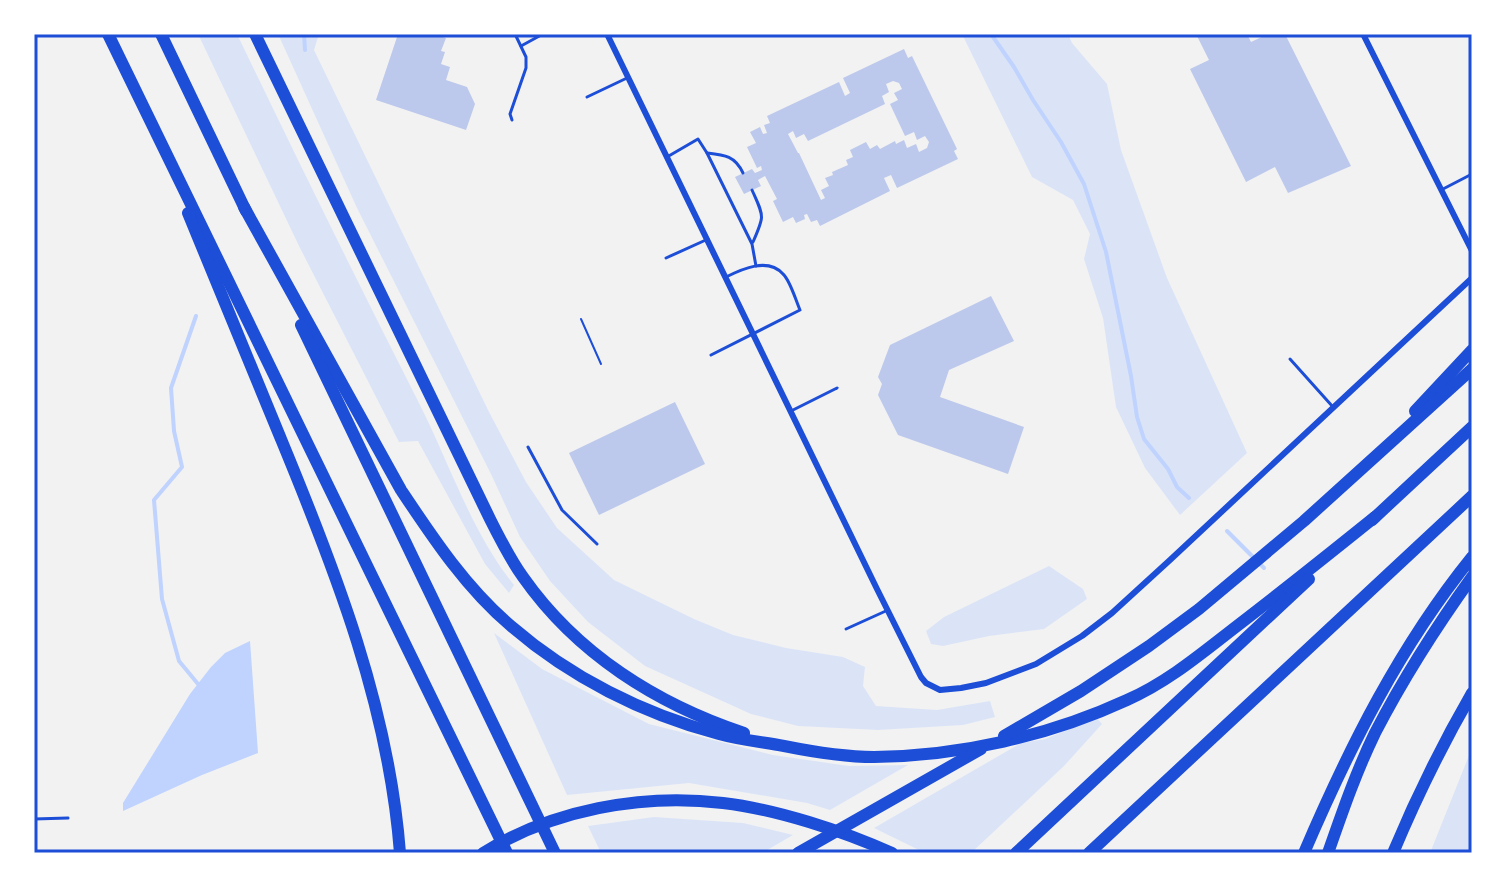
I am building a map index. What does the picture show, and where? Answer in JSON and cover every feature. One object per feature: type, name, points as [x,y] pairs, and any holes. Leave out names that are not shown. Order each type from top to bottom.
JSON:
[{"type":"highway","points":[[108,34],[507,853]]},
{"type":"highway","points":[[161,34],[555,853]]},
{"type":"highway","points":[[255,34],[490,519],[523,577],[570,630],[625,676],[689,713],[785,746]]},
{"type":"highway","points":[[141,100],[317,526],[342,594],[363,659],[384,743],[400,849]]},
{"type":"highway","points":[[244,207],[401,490],[428,531],[484,599],[510,626],[539,648],[612,694],[680,723],[722,735],[825,754],[872,757],[916,755],[978,746],[1048,730],[1138,695],[1160,683],[1375,517]]},
{"type":"highway","points":[[1359,471],[1472,350]]},
{"type":"highway","points":[[798,853],[1032,720],[1149,646],[1248,570],[1472,369]]},
{"type":"highway","points":[[1016,853],[1472,427]]},
{"type":"highway","points":[[1089,853],[1472,496]]},
{"type":"highway","points":[[1304,853],[1360,730],[1425,622],[1472,557]]},
{"type":"highway","points":[[1328,853],[1345,802],[1374,735],[1408,673],[1472,577]]},
{"type":"highway","points":[[1393,853],[1437,754],[1472,693]]},
{"type":"highway","points":[[483,853],[558,819],[629,803],[669,800],[724,803],[773,813],[892,853]]},
{"type":"street","points":[[607,34],[888,610],[926,683],[940,690],[986,683],[1036,664],[1112,613],[1472,278]]},
{"type":"street","points":[[1363,34],[1472,251]]},
{"type":"lane","points":[[512,120],[510,114],[526,68],[526,57],[515,34]]},
{"type":"lane","points":[[521,46],[543,34]]},
{"type":"lane","points":[[587,97],[628,78]]},
{"type":"lane","points":[[667,157],[698,139],[752,244],[756,266]]},
{"type":"lane","points":[[707,153],[734,158],[743,173]]},
{"type":"lane","points":[[1441,190],[1472,174]]},
{"type":"lane","points":[[752,190],[763,216],[752,244]]},
{"type":"lane","points":[[666,258],[708,239]]},
{"type":"lane","points":[[711,355],[800,310],[783,274],[773,268],[747,267],[726,277]]},
{"type":"lane","points":[[1290,359],[1333,407]]},
{"type":"lane","points":[[791,411],[837,388]]},
{"type":"lane","points":[[528,447],[562,510],[597,544]]},
{"type":"lane","points":[[846,629],[888,610]]},
{"type":"lane","points":[[34,819],[68,818]]},
{"type":"path","points":[[581,319],[601,364]]},
{"type":"shaded area","points":[[198,34],[237,34],[421,407],[474,522],[514,585],[509,593],[485,564],[418,441],[399,442],[299,246]]},
{"type":"shaded area","points":[[278,34],[319,34],[314,50],[489,412],[526,482],[557,528],[614,580],[694,619],[733,635],[843,657],[865,667],[863,686],[876,706],[937,710],[990,701],[995,717],[963,725],[878,730],[798,726],[751,714],[645,666],[588,622],[550,581],[520,537],[357,208]]},
{"type":"shaded area","points":[[962,34],[1068,34],[1107,84],[1121,150],[1167,278],[1247,453],[1180,515],[1145,468],[1116,407],[1103,318],[1084,259],[1090,234],[1073,200],[1032,177]]},
{"type":"shaded area","points":[[1049,566],[1083,589],[1087,599],[1044,629],[943,646],[931,644],[926,631],[944,617]]},
{"type":"shaded area","points":[[494,633],[542,669],[649,724],[773,755],[849,766],[908,765],[830,810],[807,803],[689,783],[567,795]]},
{"type":"shaded area","points":[[1097,718],[1102,724],[1064,766],[971,853],[925,853],[874,828],[1021,743],[1045,739]]},
{"type":"shaded area","points":[[1472,748],[1472,853],[1430,853]]},
{"type":"shaded area","points":[[654,817],[743,823],[793,835],[762,853],[601,853],[588,826]]},
{"type":"water","points":[[250,641],[258,753],[123,811],[123,803],[190,694],[225,653]]},
{"type":"building","points":[[398,34],[434,34],[446,38],[441,51],[445,52],[441,64],[450,67],[446,80],[467,87],[475,104],[466,130],[376,100]]},
{"type":"building","points":[[1196,34],[1247,34],[1251,42],[1268,34],[1285,34],[1351,166],[1288,193],[1275,167],[1246,182],[1190,69],[1209,60]]},
{"type":"building","points":[[904,49],[908,58],[912,56],[957,149],[954,151],[958,159],[897,188],[891,175],[884,178],[890,191],[820,226],[817,220],[811,222],[807,214],[804,215],[805,219],[796,223],[793,217],[783,222],[773,201],[777,199],[765,176],[758,180],[761,186],[744,194],[735,177],[752,169],[755,173],[762,170],[761,166],[757,168],[747,147],[756,143],[750,132],[760,127],[763,134],[767,133],[764,125],[770,123],[767,116],[839,82],[845,96],[850,93],[843,78]],"holes":[[[893,81],[899,83],[902,89],[894,93],[898,100],[890,104],[905,136],[914,132],[917,140],[925,136],[929,142],[927,148],[919,152],[916,144],[907,148],[904,140],[880,149],[877,145],[870,149],[866,142],[850,150],[853,157],[846,160],[848,165],[825,178],[829,186],[821,190],[825,198],[821,200],[788,134],[793,131],[796,138],[804,134],[808,141],[885,104],[882,96],[889,92],[886,84]]]},
{"type":"building","points":[[991,296],[1014,341],[949,370],[940,397],[1024,427],[1008,474],[898,435],[878,395],[882,384],[878,377],[890,345]]},
{"type":"building","points":[[675,402],[705,464],[599,515],[569,453]]},
{"type":"waterway","points":[[304,34],[305,50]]},
{"type":"waterway","points":[[991,34],[1061,142],[1084,184],[1106,252],[1137,417],[1144,439],[1168,469],[1177,487],[1189,498]]},
{"type":"waterway","points":[[196,316],[171,388],[174,431],[182,467],[154,500],[162,599],[179,661],[198,684]]},
{"type":"waterway","points":[[1227,531],[1264,568]]}]
